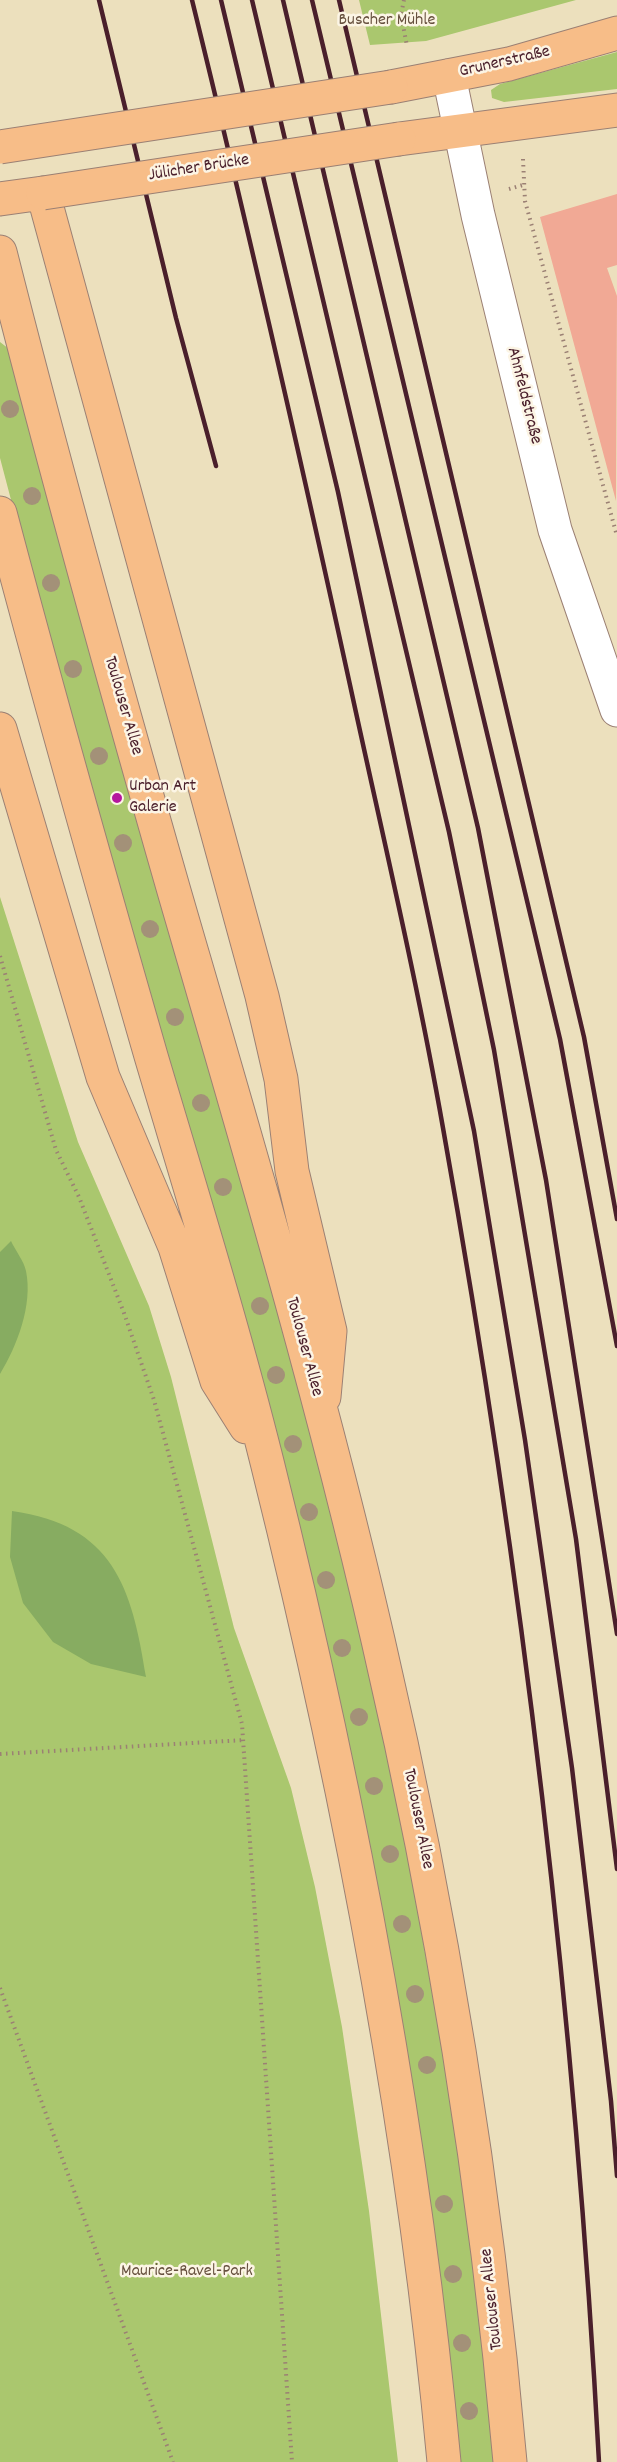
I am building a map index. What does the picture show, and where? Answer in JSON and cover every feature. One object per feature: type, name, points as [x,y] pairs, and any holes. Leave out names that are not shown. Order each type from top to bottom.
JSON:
[{"type":"main road","name":"Grunerstraße","points":[[0,147],[391,87],[519,62],[617,33]]},
{"type":"main road","points":[[462,132],[617,110]]},
{"type":"main road","name":"Jülicher Brücke","points":[[0,199],[399,139],[462,132]]},
{"type":"main road","points":[[43,193],[262,996],[281,1079],[292,1171],[330,1331],[322,1420]]},
{"type":"main road","name":"Toulouser Allee","points":[[0,252],[76,543],[267,1212],[386,1675],[443,1948],[486,2241],[510,2462]]},
{"type":"main road","points":[[0,513],[109,910],[266,1459],[329,1729],[364,1897],[420,2253],[444,2462]]},
{"type":"main road","points":[[0,729],[103,1077],[175,1248],[217,1381],[266,1459]]},
{"type":"street","name":"Ahnfeldstraße","points":[[450,76],[478,215],[555,530],[617,710]]},
{"type":"path","points":[[404,0],[401,15],[404,25]]},
{"type":"path","points":[[523,185],[617,536]]},
{"type":"path","points":[[0,956],[56,1150],[78,1197],[124,1313],[154,1400],[245,1740],[292,2462]]},
{"type":"path","points":[[0,1754],[245,1740]]},
{"type":"path","points":[[0,1988],[173,2462]]},
{"type":"green space","name":"Buscher Mühle","points":[[359,0],[576,0],[426,41],[370,45]]},
{"type":"green space","points":[[617,52],[617,89],[504,102],[492,98],[491,90],[500,84]]},
{"type":"green space","points":[[0,342],[9,349],[301,1397],[363,1643],[407,1851],[446,2071],[462,2173],[496,2462],[457,2462],[409,2075],[56,671],[0,458]]},
{"type":"green space","name":"Maurice-Ravel-Park","points":[[0,897],[78,1142],[149,1306],[171,1377],[234,1628],[291,1788],[315,1887],[342,2027],[369,2211],[398,2462],[0,2462]]},
{"type":"green space","points":[[11,1241],[25,1267],[28,1284],[27,1298],[18,1338],[0,1374],[0,1252]]},
{"type":"green space","points":[[12,1511],[46,1518],[74,1530],[95,1546],[112,1566],[124,1589],[133,1615],[146,1677],[91,1664],[53,1642],[23,1603],[10,1557]]},
{"type":"building","points":[[617,194],[617,265],[607,268],[617,296],[616,501],[540,217]]},
{"type":"railway","points":[[99,0],[176,318],[216,466]]},
{"type":"railway","points":[[192,0],[293,428],[399,906],[433,1073],[471,1294],[521,1626],[542,1793],[576,2127],[599,2462]]},
{"type":"railway","points":[[221,0],[338,492],[474,1131],[525,1440],[572,1768],[611,2101],[617,2176]]},
{"type":"railway","points":[[252,0],[449,832],[494,1050],[576,1539],[617,1869]]},
{"type":"railway","points":[[283,0],[478,828],[546,1180],[617,1634]]},
{"type":"railway","points":[[312,0],[560,1039],[617,1346]]},
{"type":"railway","points":[[339,0],[584,1037],[617,1219]]},
{"type":"place","name":"Urban Art Galerie","points":[[117,798]]}]
